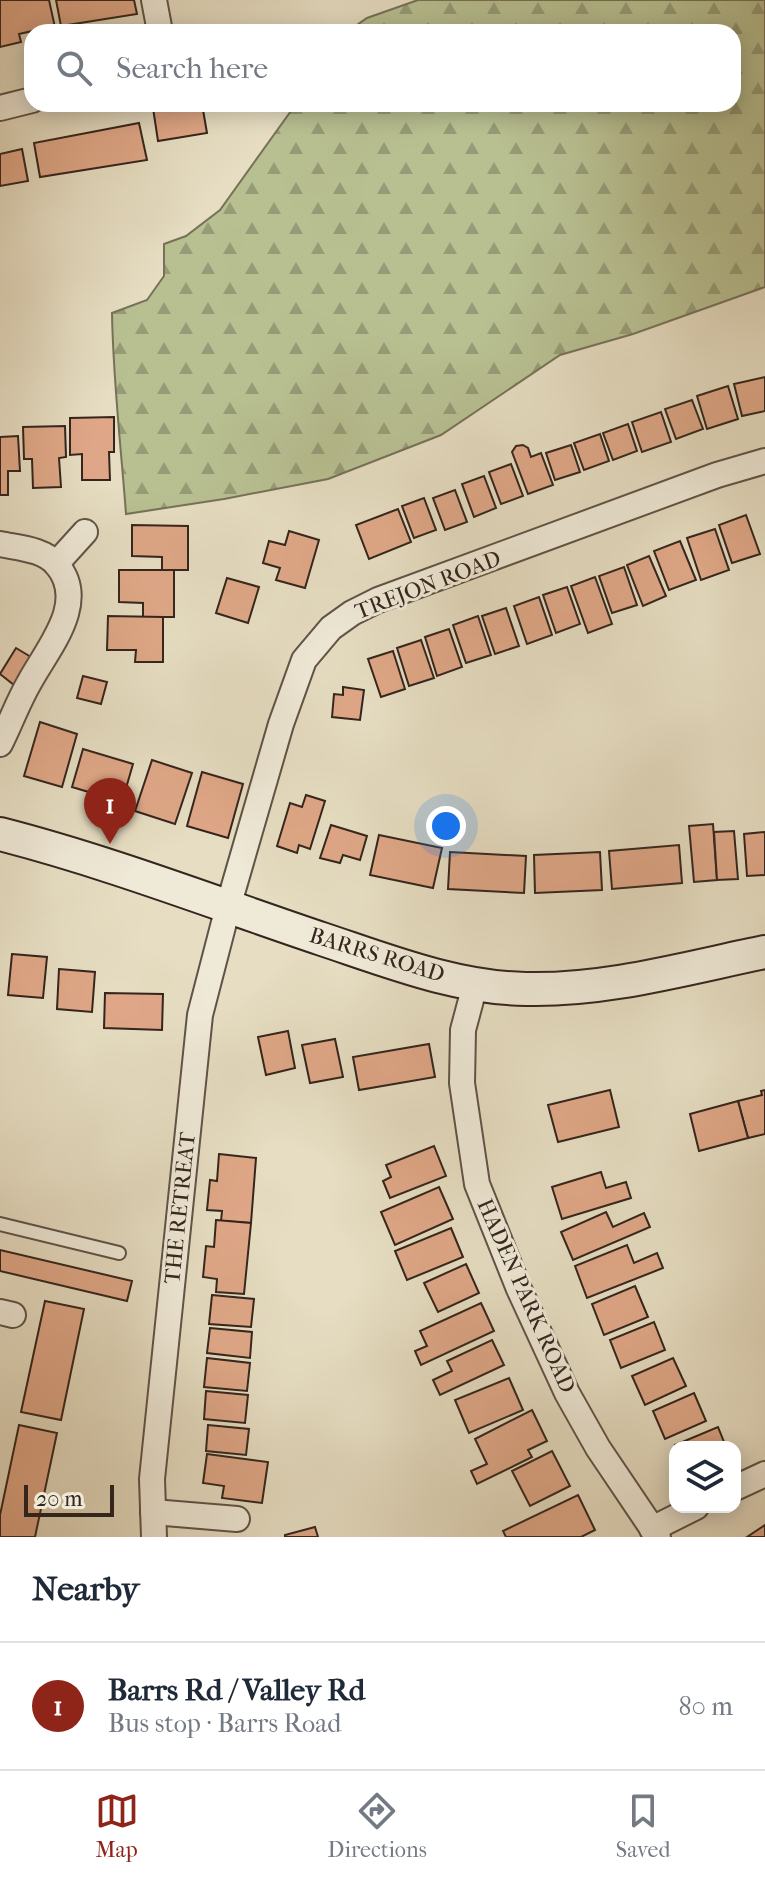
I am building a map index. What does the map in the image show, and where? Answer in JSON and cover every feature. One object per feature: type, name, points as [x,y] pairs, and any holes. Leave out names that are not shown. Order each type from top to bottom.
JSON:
[{"type":"street","points":[[154,0],[158,24]]},
{"type":"street","points":[[0,108],[24,102]]},
{"type":"street","name":"TREJON ROAD","points":[[228,907],[304,660],[331,628],[378,600],[717,475],[765,461]]},
{"type":"street","points":[[56,564],[85,532]]},
{"type":"street","points":[[0,544],[41,553],[56,564],[66,580],[68,598],[64,624],[28,685],[0,744]]},
{"type":"street","name":"BARRS ROAD","points":[[0,834],[80,854],[391,962],[475,985],[528,990],[612,983],[765,952]]},
{"type":"street","name":"THE RETREAT","points":[[154,1537],[152,1479],[200,1015],[228,907]]},
{"type":"street","name":"HADEN PARK ROAD","points":[[475,985],[463,1030],[462,1083],[477,1184],[519,1289],[567,1393],[598,1448],[655,1533]]},
{"type":"street","points":[[741,1485],[765,1474]]},
{"type":"street","points":[[153,1512],[237,1519]]},
{"type":"street","points":[[655,1533],[687,1513]]},
{"type":"lane","points":[[0,1224],[119,1253]]},
{"type":"green space","points":[[418,0],[765,0],[765,287],[633,334],[560,355],[441,435],[328,479],[126,514],[112,313],[147,300],[164,276],[164,244],[186,236],[220,210],[290,112],[741,112],[741,24],[358,24]]},
{"type":"building","points":[[0,0],[49,0],[54,24],[24,24],[24,33],[19,34],[21,42],[0,47]]},
{"type":"building","points":[[56,0],[134,0],[137,14],[61,24]]},
{"type":"building","points":[[154,112],[203,112],[207,133],[158,141]]},
{"type":"building","points":[[139,123],[147,160],[40,177],[34,143]]},
{"type":"building","points":[[22,149],[28,181],[0,186],[0,154]]},
{"type":"building","points":[[765,377],[765,411],[742,416],[734,384]]},
{"type":"building","points":[[728,386],[738,419],[707,429],[697,396]]},
{"type":"building","points":[[692,400],[703,429],[676,439],[665,409]]},
{"type":"building","points":[[661,412],[671,442],[642,452],[632,422]]},
{"type":"building","points":[[114,417],[114,452],[109,452],[110,480],[82,480],[82,454],[70,455],[70,418]]},
{"type":"building","points":[[628,424],[637,451],[613,460],[603,433]]},
{"type":"building","points":[[65,426],[66,457],[59,458],[61,487],[33,488],[32,459],[24,459],[23,427]]},
{"type":"building","points":[[600,434],[609,461],[584,470],[574,443]]},
{"type":"building","points":[[18,436],[20,471],[8,471],[8,495],[0,495],[0,437]]},
{"type":"building","points":[[571,445],[580,472],[555,480],[546,453]]},
{"type":"building","points":[[516,446],[528,448],[531,457],[541,453],[553,485],[528,494],[512,452]]},
{"type":"building","points":[[511,464],[523,496],[501,504],[489,472]]},
{"type":"building","points":[[484,476],[496,508],[474,517],[462,484]]},
{"type":"building","points":[[455,490],[467,522],[445,530],[433,498]]},
{"type":"building","points":[[424,498],[436,530],[414,538],[402,506]]},
{"type":"building","points":[[398,509],[411,542],[369,559],[356,525]]},
{"type":"building","points":[[746,515],[760,554],[732,563],[719,525]]},
{"type":"building","points":[[132,525],[188,526],[188,570],[162,570],[162,557],[132,556]]},
{"type":"building","points":[[715,529],[729,570],[701,580],[687,538]]},
{"type":"building","points":[[289,531],[319,540],[305,588],[276,580],[280,568],[263,563],[269,541],[285,545]]},
{"type":"building","points":[[680,541],[696,580],[669,590],[654,551]]},
{"type":"building","points":[[649,556],[666,596],[643,606],[627,565]]},
{"type":"building","points":[[624,567],[637,605],[612,613],[599,576]]},
{"type":"building","points":[[119,570],[174,570],[174,617],[143,617],[143,603],[119,602]]},
{"type":"building","points":[[595,577],[612,624],[588,633],[571,586]]},
{"type":"building","points":[[227,578],[259,587],[248,623],[216,613]]},
{"type":"building","points":[[567,587],[580,624],[556,633],[543,595]]},
{"type":"building","points":[[539,597],[552,635],[527,644],[514,606]]},
{"type":"building","points":[[506,608],[519,646],[495,654],[482,616]]},
{"type":"building","points":[[108,616],[163,617],[163,662],[135,662],[136,650],[107,650]]},
{"type":"building","points":[[478,616],[491,655],[466,663],[453,625]]},
{"type":"building","points":[[449,629],[462,667],[437,676],[425,637]]},
{"type":"building","points":[[421,640],[434,678],[409,686],[397,648]]},
{"type":"building","points":[[16,648],[31,657],[14,685],[0,674]]},
{"type":"building","points":[[393,651],[405,689],[381,697],[368,659]]},
{"type":"building","points":[[83,676],[107,682],[101,704],[77,698]]},
{"type":"building","points":[[343,687],[364,690],[360,720],[332,717],[334,694],[343,695]]},
{"type":"building","points":[[40,722],[77,734],[62,787],[24,776]]},
{"type":"building","points":[[83,749],[133,764],[122,802],[72,787]]},
{"type":"building","points":[[152,760],[192,773],[175,824],[135,811]]},
{"type":"building","points":[[202,772],[243,784],[228,838],[187,826]]},
{"type":"building","points":[[306,795],[325,801],[310,849],[299,845],[297,853],[277,846],[290,803],[302,807]]},
{"type":"building","points":[[713,824],[717,880],[694,882],[689,826]]},
{"type":"building","points":[[331,825],[367,836],[360,860],[343,855],[340,863],[320,858]]},
{"type":"building","points":[[734,831],[738,879],[717,880],[714,832]]},
{"type":"building","points":[[765,832],[765,875],[747,876],[744,834]]},
{"type":"building","points":[[379,835],[442,848],[433,888],[370,875]]},
{"type":"building","points":[[679,845],[682,883],[612,889],[609,851]]},
{"type":"building","points":[[450,852],[526,856],[524,893],[448,889]]},
{"type":"building","points":[[600,852],[602,890],[535,893],[534,855]]},
{"type":"building","points":[[12,954],[47,957],[43,998],[8,995]]},
{"type":"building","points":[[59,969],[95,972],[92,1012],[57,1009]]},
{"type":"building","points":[[105,993],[163,994],[162,1030],[104,1028]]},
{"type":"building","points":[[288,1031],[295,1068],[266,1075],[258,1037]]},
{"type":"building","points":[[335,1039],[343,1077],[310,1083],[302,1045]]},
{"type":"building","points":[[429,1044],[435,1077],[359,1090],[353,1057]]},
{"type":"building","points":[[610,1090],[619,1127],[558,1142],[548,1105]]},
{"type":"building","points":[[765,1090],[765,1134],[748,1138],[738,1101],[762,1095],[761,1091]]},
{"type":"building","points":[[738,1101],[748,1138],[699,1151],[690,1114]]},
{"type":"building","points":[[434,1146],[446,1176],[390,1198],[383,1181],[391,1177],[386,1165]]},
{"type":"building","points":[[219,1154],[256,1158],[251,1223],[221,1221],[222,1211],[207,1210],[210,1180],[217,1181]]},
{"type":"building","points":[[601,1172],[606,1188],[626,1182],[631,1198],[562,1219],[552,1187]]},
{"type":"building","points":[[439,1187],[453,1219],[395,1245],[381,1212]]},
{"type":"building","points":[[606,1212],[613,1227],[644,1213],[650,1227],[573,1260],[561,1232]]},
{"type":"building","points":[[216,1220],[251,1223],[244,1294],[216,1292],[217,1279],[203,1277],[206,1246],[214,1247]]},
{"type":"building","points":[[451,1228],[463,1257],[407,1280],[395,1251]]},
{"type":"building","points":[[627,1245],[634,1263],[657,1253],[663,1268],[587,1298],[575,1266]]},
{"type":"building","points":[[0,1250],[132,1281],[127,1301],[0,1271]]},
{"type":"building","points":[[466,1264],[479,1293],[438,1312],[424,1283]]},
{"type":"building","points":[[635,1286],[648,1317],[604,1335],[592,1304]]},
{"type":"building","points":[[212,1295],[254,1299],[251,1327],[209,1324]]},
{"type":"building","points":[[45,1301],[84,1309],[61,1420],[21,1412]]},
{"type":"building","points":[[481,1303],[494,1331],[421,1365],[415,1351],[427,1346],[420,1331]]},
{"type":"building","points":[[654,1322],[665,1350],[621,1368],[610,1340]]},
{"type":"building","points":[[210,1328],[252,1332],[250,1358],[207,1353]]},
{"type":"building","points":[[492,1340],[504,1365],[440,1395],[433,1380],[452,1371],[447,1361]]},
{"type":"building","points":[[207,1358],[250,1363],[247,1391],[204,1387]]},
{"type":"building","points":[[673,1358],[686,1386],[645,1405],[632,1376]]},
{"type":"building","points":[[509,1378],[523,1410],[469,1433],[455,1400]]},
{"type":"building","points":[[206,1391],[248,1395],[245,1423],[204,1419]]},
{"type":"building","points":[[694,1393],[706,1421],[665,1439],[653,1411]]},
{"type":"building","points":[[532,1410],[547,1441],[528,1450],[532,1457],[477,1484],[471,1471],[487,1464],[475,1439]]},
{"type":"building","points":[[19,1425],[57,1433],[35,1537],[0,1537],[0,1515]]},
{"type":"building","points":[[208,1425],[249,1429],[246,1455],[206,1451]]},
{"type":"building","points":[[718,1427],[724,1441],[685,1441]]},
{"type":"building","points":[[552,1451],[570,1486],[530,1506],[512,1471]]},
{"type":"building","points":[[207,1454],[268,1462],[262,1503],[222,1498],[224,1486],[203,1483]]},
{"type":"building","points":[[578,1495],[595,1530],[581,1537],[506,1537],[503,1531]]},
{"type":"building","points":[[765,1525],[765,1537],[747,1537]]},
{"type":"building","points":[[315,1527],[318,1537],[285,1537],[285,1535]]},
{"type":"place","name":"Barrs Rd / Valley Rd","points":[[110,844]]}]
